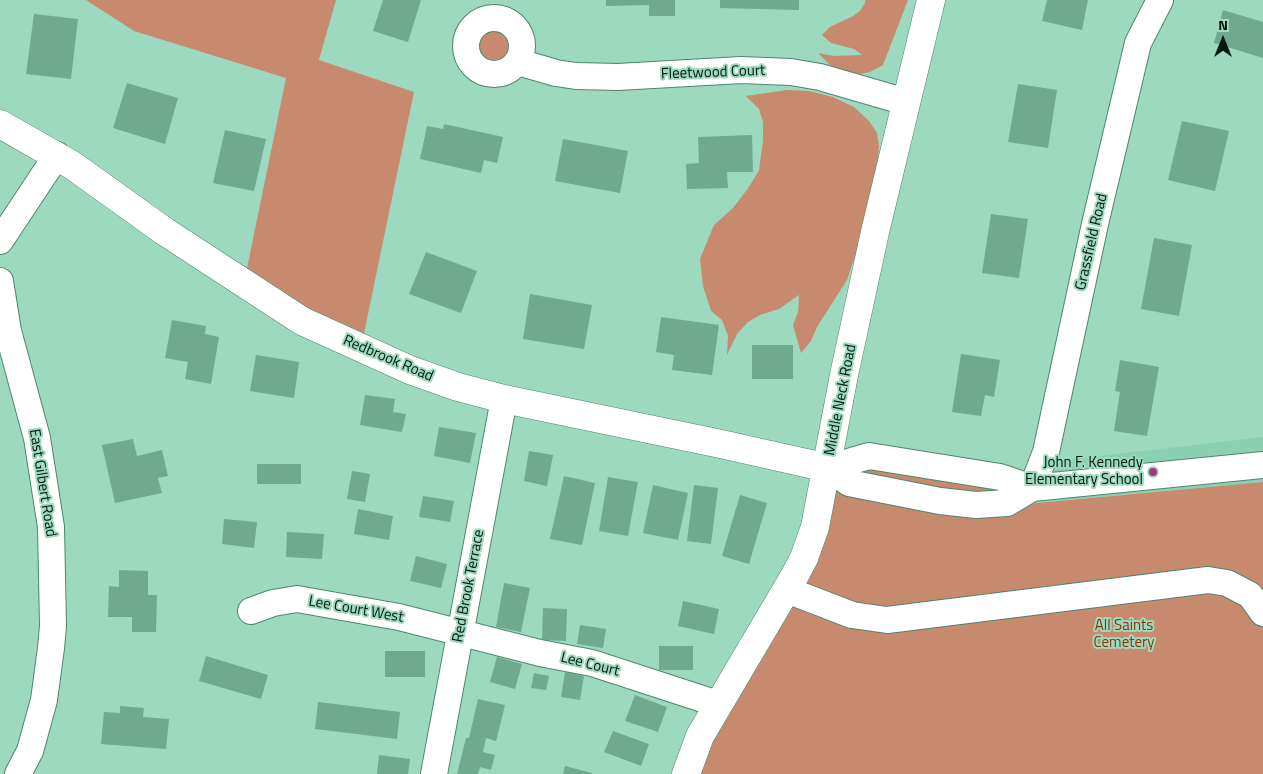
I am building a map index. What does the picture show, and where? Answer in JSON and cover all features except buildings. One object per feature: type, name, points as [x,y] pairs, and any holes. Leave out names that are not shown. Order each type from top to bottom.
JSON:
[{"type":"main road","name":"Middle Neck Road","points":[[686,774],[700,736],[787,590],[804,558],[815,527],[828,468],[846,366],[875,232],[931,0]]},
{"type":"main road","name":"Redbrook Road","points":[[0,124],[57,155],[164,231],[302,321],[423,375],[458,387],[504,399],[828,468]]},
{"type":"street","name":"Grassfield Road","points":[[1032,488],[1046,452],[1138,43],[1160,0]]},
{"type":"street","name":"Fleetwood Court","points":[[518,62],[548,71],[576,76],[618,77],[741,70],[791,72],[820,77],[906,102]]},
{"type":"street","points":[[0,242],[57,155]]},
{"type":"street","name":"East Gilbert Road","points":[[0,280],[8,331],[37,438],[52,527],[53,626],[44,700],[30,751],[18,774]]},
{"type":"street","name":"Red Brook Terrace","points":[[434,774],[504,399]]},
{"type":"street","points":[[828,468],[870,456],[1000,477],[1032,488],[1263,465]]},
{"type":"street","points":[[787,590],[852,615],[887,620],[1208,580],[1227,583],[1250,595],[1263,613]]},
{"type":"street","name":"Lee Court West","points":[[252,611],[273,603],[310,601],[399,617],[461,633]]},
{"type":"street","name":"Lee Court","points":[[461,633],[540,653],[592,663],[718,704]]},
{"type":"shaded area","name":"John F. Kennedy Elementary School","points":[[1263,437],[1263,482],[1009,505],[1048,462]]},
{"type":"green space","points":[[86,0],[336,0],[319,60],[414,92],[361,348],[244,283],[286,78],[134,31]]},
{"type":"green space","points":[[865,0],[908,0],[883,65],[870,72],[859,74],[842,72],[832,67],[818,53],[834,56],[862,55],[854,49],[831,43],[822,35],[830,27],[860,11]]},
{"type":"green space","points":[[488,23],[498,23],[512,33],[516,46],[512,59],[506,65],[498,69],[488,69],[474,59],[470,51],[470,41],[480,27]]},
{"type":"green space","points":[[787,90],[809,91],[833,97],[854,107],[869,121],[877,133],[879,146],[876,186],[847,280],[817,327],[811,341],[801,353],[793,325],[798,312],[799,295],[779,309],[760,315],[748,322],[737,334],[727,355],[728,336],[722,320],[711,311],[703,286],[700,259],[714,225],[733,208],[759,170],[763,141],[763,122],[759,109],[746,96]]},
{"type":"green space","points":[[872,460],[1025,489],[1006,499],[854,479]]},
{"type":"green space","name":"All Saints Cemetery","points":[[827,470],[983,508],[1263,482],[1263,774],[689,774],[789,591]]},
{"type":"place","name":"John F. Kennedy Elementary School","points":[[1153,472]]}]
